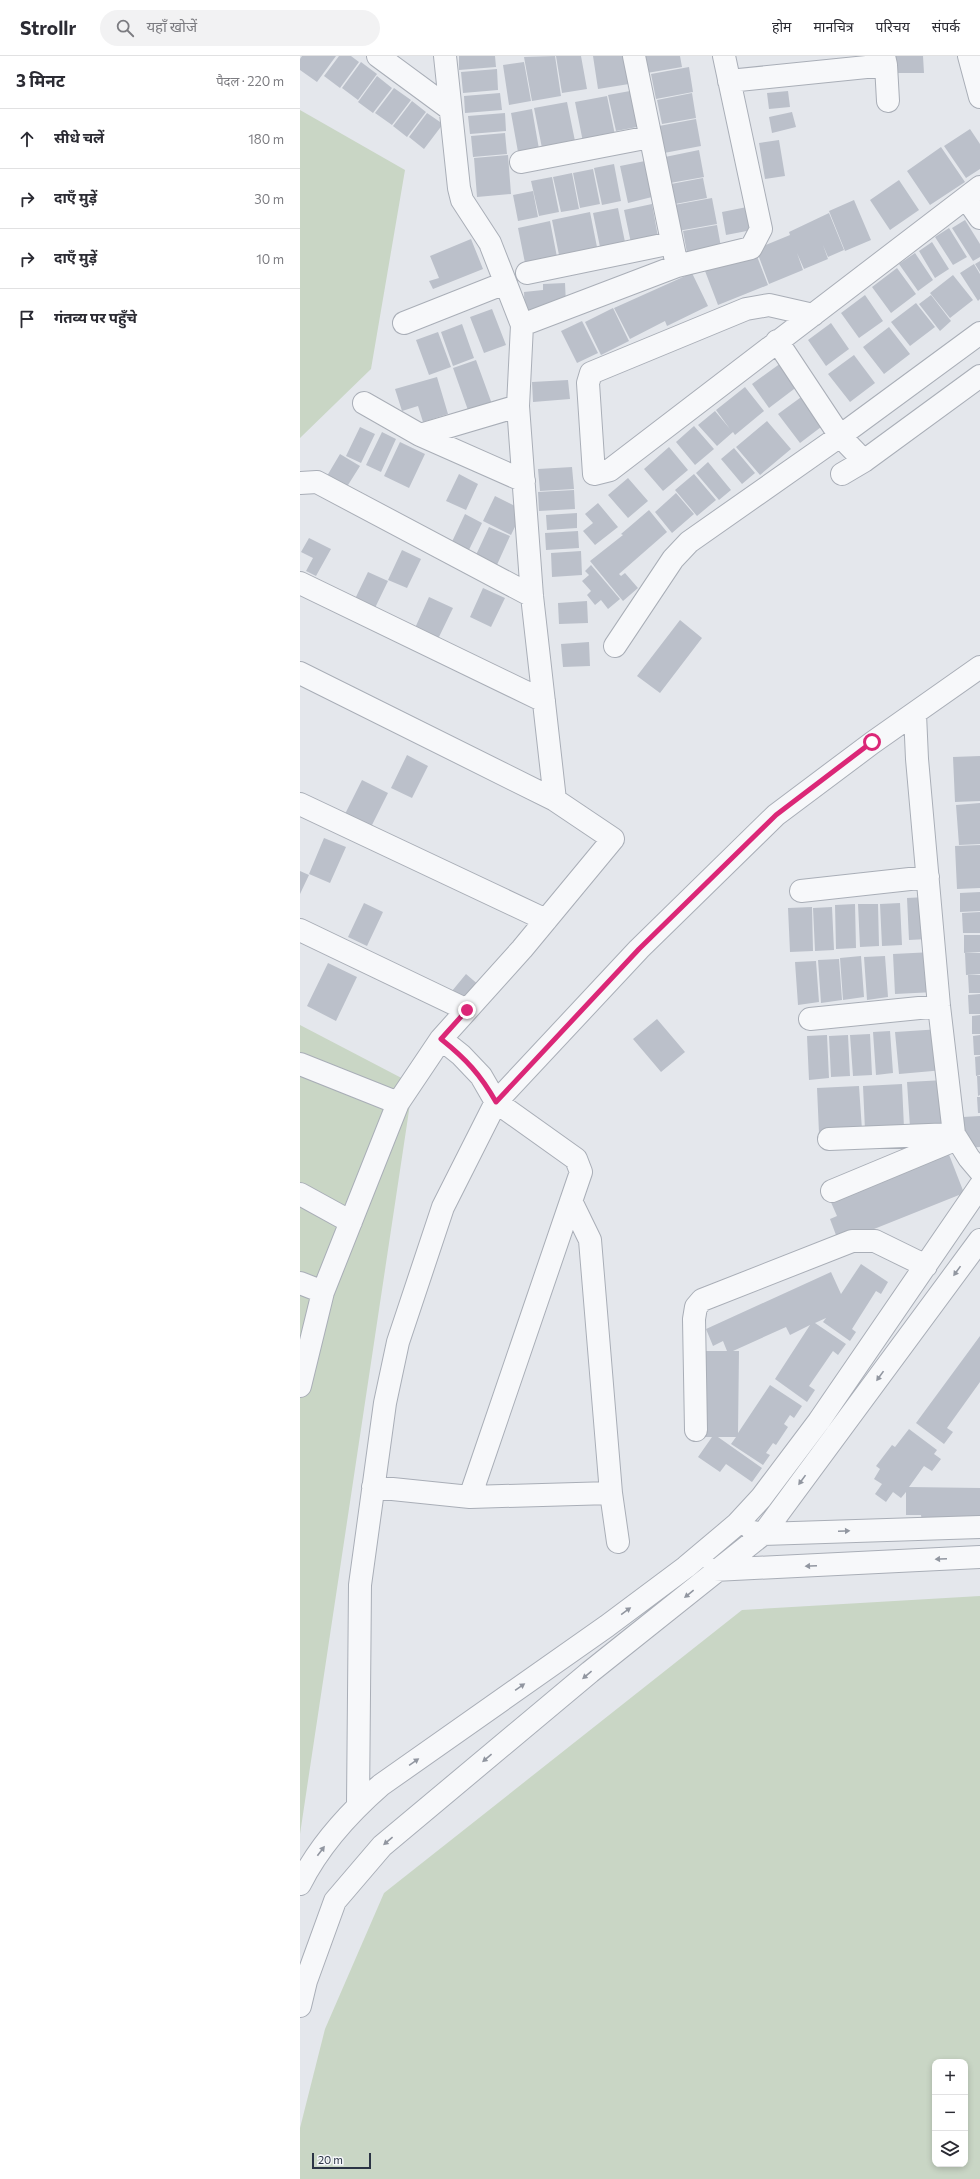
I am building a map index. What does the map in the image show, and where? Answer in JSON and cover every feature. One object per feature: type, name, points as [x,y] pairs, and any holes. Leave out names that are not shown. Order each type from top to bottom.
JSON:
[{"type":"street","points":[[378,56],[450,108]]},
{"type":"street","points":[[445,56],[459,188],[462,200],[490,243],[522,325],[518,406],[532,596],[555,800]]},
{"type":"street","points":[[634,56],[677,266]]},
{"type":"street","points":[[522,325],[677,266],[751,248],[761,229],[724,56]]},
{"type":"street","points":[[969,56],[980,97]]},
{"type":"street","points":[[729,80],[885,61],[888,101]]},
{"type":"street","points":[[521,162],[650,137]]},
{"type":"street","points":[[812,315],[769,305],[746,308],[591,373],[588,383],[594,474],[610,470],[973,192],[980,218]]},
{"type":"street","points":[[527,273],[672,243]]},
{"type":"street","points":[[404,323],[505,283]]},
{"type":"street","points":[[615,646],[673,558],[689,542],[840,436],[980,333]]},
{"type":"street","points":[[777,341],[840,436],[864,461]]},
{"type":"street","points":[[842,474],[864,461],[980,376]]},
{"type":"street","points":[[364,403],[420,435],[524,481]]},
{"type":"street","points":[[420,435],[518,406]]},
{"type":"street","points":[[300,483],[317,482],[532,596]]},
{"type":"street","points":[[300,583],[544,702]]},
{"type":"street","points":[[358,1805],[360,1586],[385,1403],[398,1342],[443,1207],[496,1102],[639,949],[776,815],[872,742],[915,714],[980,667]]},
{"type":"street","points":[[300,673],[555,800],[613,839],[546,920],[441,1039],[398,1103],[323,1292],[300,1386]]},
{"type":"street","points":[[915,714],[917,759],[940,1006],[956,1136],[969,1158],[980,1171]]},
{"type":"street","points":[[300,804],[546,920]]},
{"type":"street","points":[[801,891],[928,876]]},
{"type":"street","points":[[300,930],[467,1010]]},
{"type":"street","points":[[810,1019],[940,1006]]},
{"type":"street","points":[[441,1039],[461,1055],[481,1076],[496,1102],[576,1159],[581,1172],[470,1497]]},
{"type":"street","points":[[300,1064],[398,1103]]},
{"type":"street","points":[[829,1139],[956,1136]]},
{"type":"street","points":[[832,1191],[956,1136]]},
{"type":"street","points":[[300,1884],[308,1868],[358,1805],[381,1786],[686,1567],[732,1529],[766,1492],[818,1421],[980,1186]]},
{"type":"street","points":[[300,1194],[351,1222]]},
{"type":"street","points":[[571,1201],[590,1240],[611,1493],[618,1542]]},
{"type":"street","points":[[696,1430],[694,1319],[696,1307],[702,1300],[852,1241],[875,1241],[926,1266]]},
{"type":"street","points":[[300,2006],[306,1982],[335,1902],[382,1846],[590,1672],[763,1534],[977,1252]]},
{"type":"street","points":[[300,1283],[323,1292]]},
{"type":"street","points":[[373,1487],[470,1497],[611,1493]]},
{"type":"street","points":[[732,1529],[763,1534],[980,1527]]},
{"type":"street","points":[[686,1567],[717,1571],[980,1557]]},
{"type":"green space","points":[[300,110],[405,170],[371,369],[300,438]]},
{"type":"green space","points":[[300,1025],[413,1084],[300,1834]]},
{"type":"green space","points":[[980,1596],[980,2179],[300,2179],[300,2128],[325,2029],[384,1893],[742,1610]]},
{"type":"building","points":[[302,56],[336,56],[317,82],[300,70],[300,59]]},
{"type":"building","points":[[339,56],[351,56],[359,62],[340,88],[324,76]]},
{"type":"building","points":[[459,56],[495,56],[496,67],[459,70]]},
{"type":"building","points":[[555,56],[561,96],[532,101],[524,57]]},
{"type":"building","points":[[556,56],[581,56],[587,89],[562,93]]},
{"type":"building","points":[[593,56],[624,56],[629,84],[598,89]]},
{"type":"building","points":[[644,56],[680,56],[682,67],[647,73]]},
{"type":"building","points":[[892,56],[923,56],[924,73],[893,73]]},
{"type":"building","points":[[361,62],[377,74],[358,100],[342,88]]},
{"type":"building","points":[[524,62],[531,101],[509,105],[503,65]]},
{"type":"building","points":[[689,67],[693,92],[656,99],[651,74]]},
{"type":"building","points":[[497,69],[498,90],[463,93],[461,72]]},
{"type":"building","points":[[377,76],[392,88],[373,113],[358,102]]},
{"type":"building","points":[[394,88],[411,100],[392,125],[375,113]]},
{"type":"building","points":[[630,91],[637,127],[616,131],[608,95]]},
{"type":"building","points":[[788,91],[790,107],[769,109],[767,93]]},
{"type":"building","points":[[500,93],[502,110],[465,113],[464,96]]},
{"type":"building","points":[[692,93],[696,118],[662,124],[657,100]]},
{"type":"building","points":[[607,96],[615,135],[583,142],[575,102]]},
{"type":"building","points":[[412,101],[426,112],[407,137],[393,126]]},
{"type":"building","points":[[567,102],[575,141],[542,148],[534,108]]},
{"type":"building","points":[[532,109],[539,149],[518,152],[511,113]]},
{"type":"building","points":[[792,112],[796,127],[772,133],[769,117]]},
{"type":"building","points":[[427,113],[443,124],[424,149],[409,137]]},
{"type":"building","points":[[505,113],[506,131],[470,134],[468,116]]},
{"type":"building","points":[[696,119],[701,146],[664,153],[659,126]]},
{"type":"building","points":[[970,129],[980,144],[980,169],[966,178],[944,146]]},
{"type":"building","points":[[505,133],[507,154],[473,157],[471,136]]},
{"type":"building","points":[[779,140],[785,176],[765,179],[759,143]]},
{"type":"building","points":[[941,147],[965,182],[930,205],[907,171]]},
{"type":"building","points":[[699,150],[704,177],[670,183],[665,157]]},
{"type":"building","points":[[508,155],[511,194],[477,197],[474,158]]},
{"type":"building","points":[[645,161],[652,197],[628,203],[620,166]]},
{"type":"building","points":[[614,164],[621,201],[602,205],[594,168]]},
{"type":"building","points":[[593,169],[600,204],[580,208],[573,173]]},
{"type":"building","points":[[572,173],[579,209],[561,212],[553,177]]},
{"type":"building","points":[[552,177],[559,212],[539,216],[531,181]]},
{"type":"building","points":[[703,178],[707,198],[675,204],[671,184]]},
{"type":"building","points":[[899,180],[919,210],[890,230],[870,200]]},
{"type":"building","points":[[533,191],[538,217],[518,221],[513,195]]},
{"type":"building","points":[[712,198],[717,224],[678,231],[674,205]]},
{"type":"building","points":[[854,200],[871,240],[845,251],[829,211]]},
{"type":"building","points":[[652,204],[658,237],[631,243],[624,210]]},
{"type":"building","points":[[747,207],[752,230],[726,235],[722,212]]},
{"type":"building","points":[[618,208],[625,242],[600,247],[593,213]]},
{"type":"building","points":[[590,212],[597,247],[559,255],[552,220]]},
{"type":"building","points":[[829,213],[844,250],[828,257],[823,245],[828,259],[804,269],[797,253],[803,270],[769,284],[756,249],[790,235],[789,232]]},
{"type":"building","points":[[965,220],[980,244],[980,257],[973,261],[952,228]]},
{"type":"building","points":[[550,221],[557,257],[525,263],[518,228]]},
{"type":"building","points":[[717,225],[721,247],[687,253],[683,231]]},
{"type":"building","points":[[949,228],[967,257],[953,265],[935,237]]},
{"type":"building","points":[[471,239],[483,269],[433,289],[429,281],[439,278],[430,256]]},
{"type":"building","points":[[932,242],[949,269],[935,278],[919,251]]},
{"type":"building","points":[[755,251],[768,285],[718,305],[705,271]]},
{"type":"building","points":[[915,253],[933,280],[918,291],[899,264]]},
{"type":"building","points":[[980,261],[980,272],[975,264]]},
{"type":"building","points":[[974,264],[980,274],[980,299],[978,301],[960,273]]},
{"type":"building","points":[[897,268],[916,294],[891,313],[872,287]]},
{"type":"building","points":[[692,273],[708,306],[667,326],[665,321],[630,339],[614,308]]},
{"type":"building","points":[[953,275],[973,300],[950,318],[930,293]]},
{"type":"building","points":[[565,283],[566,304],[525,316],[524,292],[543,290],[543,284]]},
{"type":"building","points":[[865,295],[883,321],[859,338],[841,313]]},
{"type":"building","points":[[931,295],[951,321],[940,331],[919,304]]},
{"type":"building","points":[[916,303],[935,327],[910,346],[891,322]]},
{"type":"building","points":[[613,308],[629,341],[601,355],[585,322]]},
{"type":"building","points":[[492,309],[506,345],[484,353],[470,317]]},
{"type":"building","points":[[582,321],[598,353],[577,363],[561,331]]},
{"type":"building","points":[[831,323],[849,349],[826,366],[808,340]]},
{"type":"building","points":[[462,324],[474,358],[453,366],[441,332]]},
{"type":"building","points":[[889,327],[910,354],[884,374],[863,347]]},
{"type":"building","points":[[438,332],[451,367],[429,375],[416,340]]},
{"type":"building","points":[[854,355],[875,383],[850,402],[828,374]]},
{"type":"building","points":[[476,360],[492,404],[469,413],[453,368]]},
{"type":"building","points":[[781,363],[798,386],[769,408],[752,384]]},
{"type":"building","points":[[437,377],[448,414],[423,422],[418,406],[402,411],[395,389]]},
{"type":"building","points":[[568,380],[570,399],[533,402],[532,382]]},
{"type":"building","points":[[745,387],[764,411],[735,435],[733,432],[717,446],[698,425],[715,411],[730,429],[716,410]]},
{"type":"building","points":[[804,395],[825,424],[800,443],[778,414]]},
{"type":"building","points":[[767,421],[791,449],[760,475],[736,447]]},
{"type":"building","points":[[694,426],[714,449],[695,465],[676,442]]},
{"type":"building","points":[[360,427],[375,434],[361,463],[346,456]]},
{"type":"building","points":[[382,432],[396,439],[381,472],[366,465]]},
{"type":"building","points":[[400,442],[425,454],[409,488],[384,476]]},
{"type":"building","points":[[669,447],[688,470],[663,491],[644,469]]},
{"type":"building","points":[[734,448],[755,473],[742,484],[721,459]]},
{"type":"building","points":[[340,454],[360,466],[343,493],[324,481]]},
{"type":"building","points":[[708,462],[731,490],[719,500],[696,473]]},
{"type":"building","points":[[572,467],[574,489],[540,491],[538,469]]},
{"type":"building","points":[[459,474],[478,484],[466,510],[446,501]]},
{"type":"building","points":[[694,474],[716,500],[697,516],[675,490]]},
{"type":"building","points":[[628,478],[648,501],[628,518],[608,495]]},
{"type":"building","points":[[574,490],[575,509],[539,511],[538,492]]},
{"type":"building","points":[[676,493],[694,514],[672,533],[655,512]]},
{"type":"building","points":[[495,496],[523,510],[511,535],[483,521]]},
{"type":"building","points":[[598,503],[618,527],[595,545],[583,531],[593,523],[585,514]]},
{"type":"building","points":[[649,510],[667,532],[619,574],[621,576],[625,573],[638,588],[623,601],[590,561],[623,535],[621,534]]},
{"type":"building","points":[[577,513],[577,528],[547,530],[546,515]]},
{"type":"building","points":[[465,514],[482,523],[467,554],[450,546]]},
{"type":"building","points":[[489,527],[510,536],[496,567],[475,557]]},
{"type":"building","points":[[578,531],[579,548],[546,550],[545,533]]},
{"type":"building","points":[[309,538],[331,549],[316,576],[306,571],[313,558],[301,552]]},
{"type":"building","points":[[402,550],[421,559],[407,588],[388,580]]},
{"type":"building","points":[[581,551],[582,575],[552,577],[551,553]]},
{"type":"building","points":[[591,565],[620,599],[608,609],[601,600],[595,605],[587,595],[591,591],[582,581],[589,575],[585,571]]},
{"type":"building","points":[[368,572],[388,581],[374,610],[354,601]]},
{"type":"building","points":[[483,588],[505,598],[491,627],[470,617]]},
{"type":"building","points":[[429,597],[453,608],[438,639],[415,628]]},
{"type":"building","points":[[587,601],[588,623],[559,624],[558,603]]},
{"type":"building","points":[[680,620],[702,638],[660,693],[637,676]]},
{"type":"building","points":[[589,642],[590,666],[563,667],[561,644]]},
{"type":"building","points":[[407,755],[428,766],[412,798],[391,788]]},
{"type":"building","points":[[980,756],[980,801],[955,802],[953,757]]},
{"type":"building","points":[[362,780],[388,793],[371,827],[345,814]]},
{"type":"building","points":[[980,803],[980,844],[959,845],[956,805]]},
{"type":"building","points":[[324,838],[346,847],[330,883],[309,874]]},
{"type":"building","points":[[980,845],[980,888],[957,889],[955,846]]},
{"type":"building","points":[[300,871],[309,875],[300,894]]},
{"type":"building","points":[[980,892],[980,911],[960,912],[960,893]]},
{"type":"building","points":[[926,897],[928,939],[909,940],[907,898]]},
{"type":"building","points":[[364,903],[383,912],[367,946],[348,937]]},
{"type":"building","points":[[900,903],[902,945],[882,946],[880,904]]},
{"type":"building","points":[[855,904],[856,948],[836,949],[835,905]]},
{"type":"building","points":[[858,904],[878,904],[879,946],[860,947]]},
{"type":"building","points":[[812,907],[813,951],[790,952],[788,908]]},
{"type":"building","points":[[832,907],[834,950],[815,951],[813,908]]},
{"type":"building","points":[[980,912],[980,933],[963,933],[962,913]]},
{"type":"building","points":[[964,935],[980,935],[980,952],[964,953]]},
{"type":"building","points":[[933,952],[935,992],[895,994],[893,954]]},
{"type":"building","points":[[965,953],[980,953],[980,974],[966,975]]},
{"type":"building","points":[[861,956],[864,997],[843,1000],[840,958]]},
{"type":"building","points":[[885,956],[888,997],[867,1000],[864,957]]},
{"type":"building","points":[[839,959],[842,1000],[821,1003],[818,960]]},
{"type":"building","points":[[816,961],[819,1002],[798,1005],[795,962]]},
{"type":"building","points":[[328,963],[357,977],[336,1021],[307,1006]]},
{"type":"building","points":[[466,974],[480,986],[465,1003],[452,991]]},
{"type":"building","points":[[968,975],[980,975],[980,993],[969,993]]},
{"type":"building","points":[[980,994],[980,1014],[969,1014],[968,995]]},
{"type":"building","points":[[980,1015],[980,1034],[972,1034],[972,1016]]},
{"type":"building","points":[[657,1019],[685,1052],[661,1072],[633,1039]]},
{"type":"building","points":[[941,1029],[944,1070],[899,1074],[895,1032]]},
{"type":"building","points":[[890,1031],[893,1073],[876,1075],[873,1032]]},
{"type":"building","points":[[870,1034],[872,1075],[853,1076],[850,1035]]},
{"type":"building","points":[[827,1035],[829,1078],[809,1080],[807,1036]]},
{"type":"building","points":[[848,1035],[850,1076],[831,1077],[829,1036]]},
{"type":"building","points":[[980,1035],[980,1055],[974,1055],[973,1036]]},
{"type":"building","points":[[980,1056],[980,1075],[976,1076],[975,1057]]},
{"type":"building","points":[[977,1076],[980,1076],[980,1095],[978,1096]]},
{"type":"building","points":[[945,1080],[947,1125],[910,1127],[907,1082]]},
{"type":"building","points":[[902,1084],[904,1128],[865,1130],[863,1086]]},
{"type":"building","points":[[859,1086],[862,1130],[819,1133],[817,1088]]},
{"type":"building","points":[[977,1097],[980,1097],[980,1113],[978,1113]]},
{"type":"building","points":[[980,1116],[980,1147],[965,1148],[963,1117]]},
{"type":"building","points":[[948,1152],[964,1193],[839,1243],[830,1219],[837,1216],[830,1200]]},
{"type":"building","points":[[861,1264],[888,1282],[881,1294],[876,1291],[852,1329],[856,1332],[850,1341],[823,1322],[826,1318],[815,1323],[846,1344],[838,1355],[833,1351],[809,1386],[815,1390],[807,1402],[775,1379],[810,1325],[790,1335],[786,1327],[733,1351],[739,1351],[738,1433],[770,1385],[802,1406],[794,1418],[790,1415],[784,1424],[788,1427],[776,1445],[773,1443],[766,1453],[770,1455],[763,1465],[731,1444],[736,1437],[718,1437],[762,1468],[752,1482],[726,1464],[720,1472],[698,1457],[712,1437],[705,1437],[705,1351],[727,1351],[723,1341],[713,1346],[706,1329],[831,1272],[841,1294]]},
{"type":"building","points":[[980,1336],[980,1382],[947,1428],[953,1432],[944,1444],[916,1423]]},
{"type":"building","points":[[909,1429],[937,1450],[934,1454],[941,1459],[932,1471],[924,1466],[909,1487],[980,1488],[980,1519],[976,1519],[976,1516],[965,1516],[964,1519],[957,1519],[957,1516],[949,1516],[949,1522],[922,1521],[921,1515],[906,1515],[906,1492],[901,1498],[893,1492],[886,1502],[875,1494],[882,1484],[874,1479],[880,1469],[876,1466],[892,1445],[895,1447]]},
{"type":"route","points":[[467,1010],[441,1039],[461,1055],[481,1076],[496,1102],[639,949],[776,815],[872,742]]}]
